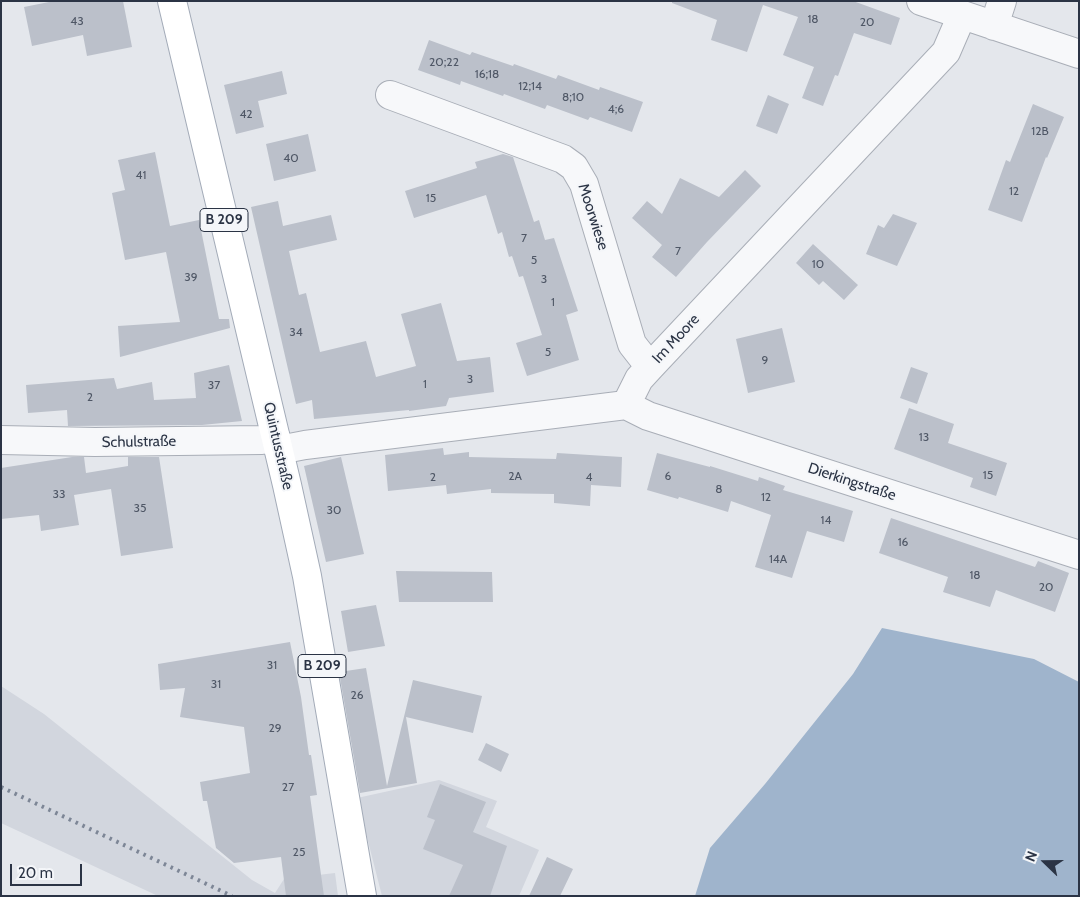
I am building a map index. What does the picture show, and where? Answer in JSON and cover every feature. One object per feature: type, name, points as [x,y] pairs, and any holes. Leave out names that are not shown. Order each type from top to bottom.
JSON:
[{"type":"main road","name":"Quintusstraße","points":[[172,1],[307,576],[362,896]]},
{"type":"street","points":[[921,1],[962,15],[998,14],[1079,54]]},
{"type":"street","name":"Im Moore","points":[[626,405],[639,379],[946,52],[962,15]]},
{"type":"street","name":"Moorwiese","points":[[390,96],[563,160],[574,167],[584,184],[632,344],[650,367]]},
{"type":"street","points":[[277,444],[305,445],[626,405]]},
{"type":"street","name":"Dierkingstraße","points":[[626,405],[648,416],[1079,555]]},
{"type":"street","name":"Schulstraße","points":[[1,440],[95,442],[262,440],[277,444]]},
{"type":"shaded area","points":[[1,686],[44,714],[252,880],[275,893],[284,879],[335,873],[338,896],[158,896],[1,823]]},
{"type":"shaded area","points":[[439,780],[497,801],[486,827],[539,850],[519,896],[382,896],[357,798]]},
{"type":"water","points":[[882,628],[1034,659],[1079,682],[1079,896],[695,896],[710,848],[765,784],[853,674]]},
{"type":"building","points":[[54,1],[123,1],[132,47],[87,56],[83,35],[32,46],[24,7]]},
{"type":"building","points":[[672,1],[853,1],[900,18],[891,45],[854,33],[838,76],[835,75],[823,106],[802,98],[814,67],[783,55],[798,17],[763,5],[747,52],[711,40],[717,20],[672,3]]},
{"type":"building","points":[[429,40],[470,55],[472,52],[556,79],[558,75],[599,90],[600,87],[643,102],[632,132],[590,117],[588,120],[547,105],[545,109],[461,81],[460,85],[418,70]]},
{"type":"building","points":[[282,71],[287,94],[258,101],[264,127],[236,134],[224,85]]},
{"type":"building","points":[[768,95],[789,104],[777,134],[756,126]]},
{"type":"building","points":[[1033,104],[1064,117],[1046,157],[1022,222],[988,210],[1006,160],[1010,162]]},
{"type":"building","points":[[308,134],[316,171],[274,181],[266,144]]},
{"type":"building","points":[[155,152],[170,226],[199,220],[219,319],[229,319],[230,328],[120,357],[118,326],[180,322],[166,252],[125,260],[112,193],[125,190],[118,160]]},
{"type":"building","points":[[503,154],[513,157],[534,222],[539,220],[545,240],[554,238],[578,311],[566,315],[579,360],[527,376],[516,343],[542,335],[523,276],[519,277],[512,256],[509,257],[502,232],[498,234],[486,195],[414,218],[405,191],[477,168],[475,162]]},
{"type":"building","points":[[745,170],[761,186],[676,277],[652,257],[662,245],[632,218],[647,201],[662,214],[680,178],[719,197]]},
{"type":"building","points":[[278,201],[283,226],[331,215],[337,240],[289,251],[299,295],[306,293],[320,352],[366,341],[376,377],[416,366],[401,314],[441,303],[457,361],[490,357],[494,392],[449,398],[446,406],[314,419],[312,400],[296,404],[251,207]]},
{"type":"building","points":[[893,214],[917,223],[897,266],[866,254],[878,225],[884,228]]},
{"type":"building","points":[[813,244],[858,285],[844,300],[823,281],[819,285],[796,263]]},
{"type":"building","points":[[782,328],[795,382],[748,393],[736,339]]},
{"type":"building","points":[[229,365],[242,421],[202,425],[68,426],[67,410],[28,413],[26,385],[114,378],[117,389],[152,382],[154,400],[196,398],[194,373]]},
{"type":"building","points":[[911,367],[928,373],[917,404],[900,398]]},
{"type":"building","points":[[909,408],[954,424],[948,443],[1007,463],[996,496],[970,487],[973,478],[894,449]]},
{"type":"building","points":[[443,448],[444,455],[469,452],[469,457],[556,459],[557,453],[622,457],[621,487],[591,485],[590,506],[554,503],[554,494],[491,493],[491,489],[447,494],[446,485],[388,491],[385,455]]},
{"type":"building","points":[[657,453],[710,466],[758,481],[759,477],[785,486],[783,490],[853,511],[844,542],[807,531],[792,578],[755,567],[771,515],[731,501],[728,512],[679,497],[678,499],[647,490]]},
{"type":"building","points":[[72,457],[84,457],[86,473],[128,466],[128,457],[159,457],[173,548],[121,556],[111,489],[74,495],[79,525],[41,531],[39,515],[1,519],[1,468]]},
{"type":"building","points":[[341,457],[364,554],[326,562],[304,466]]},
{"type":"building","points":[[891,518],[1035,567],[1038,561],[1069,573],[1055,612],[996,590],[990,607],[943,592],[948,577],[879,553]]},
{"type":"building","points":[[396,571],[492,572],[493,602],[399,602]]},
{"type":"building","points":[[376,605],[385,646],[348,652],[341,611]]},
{"type":"building","points":[[290,642],[317,795],[310,796],[324,896],[286,896],[281,857],[234,863],[216,848],[207,801],[203,801],[200,782],[250,773],[244,727],[180,717],[185,688],[160,690],[158,664]]},
{"type":"building","points":[[366,668],[387,786],[413,680],[482,696],[473,733],[406,717],[417,783],[360,793],[339,672]]},
{"type":"building","points":[[486,743],[509,754],[501,772],[478,760]]},
{"type":"building","points":[[440,784],[486,802],[473,832],[507,846],[490,896],[449,896],[463,865],[423,849],[435,820],[427,817]]},
{"type":"building","points":[[547,857],[573,869],[560,896],[529,896]]},
{"type":"railway","points":[[1,787],[232,896]]}]
